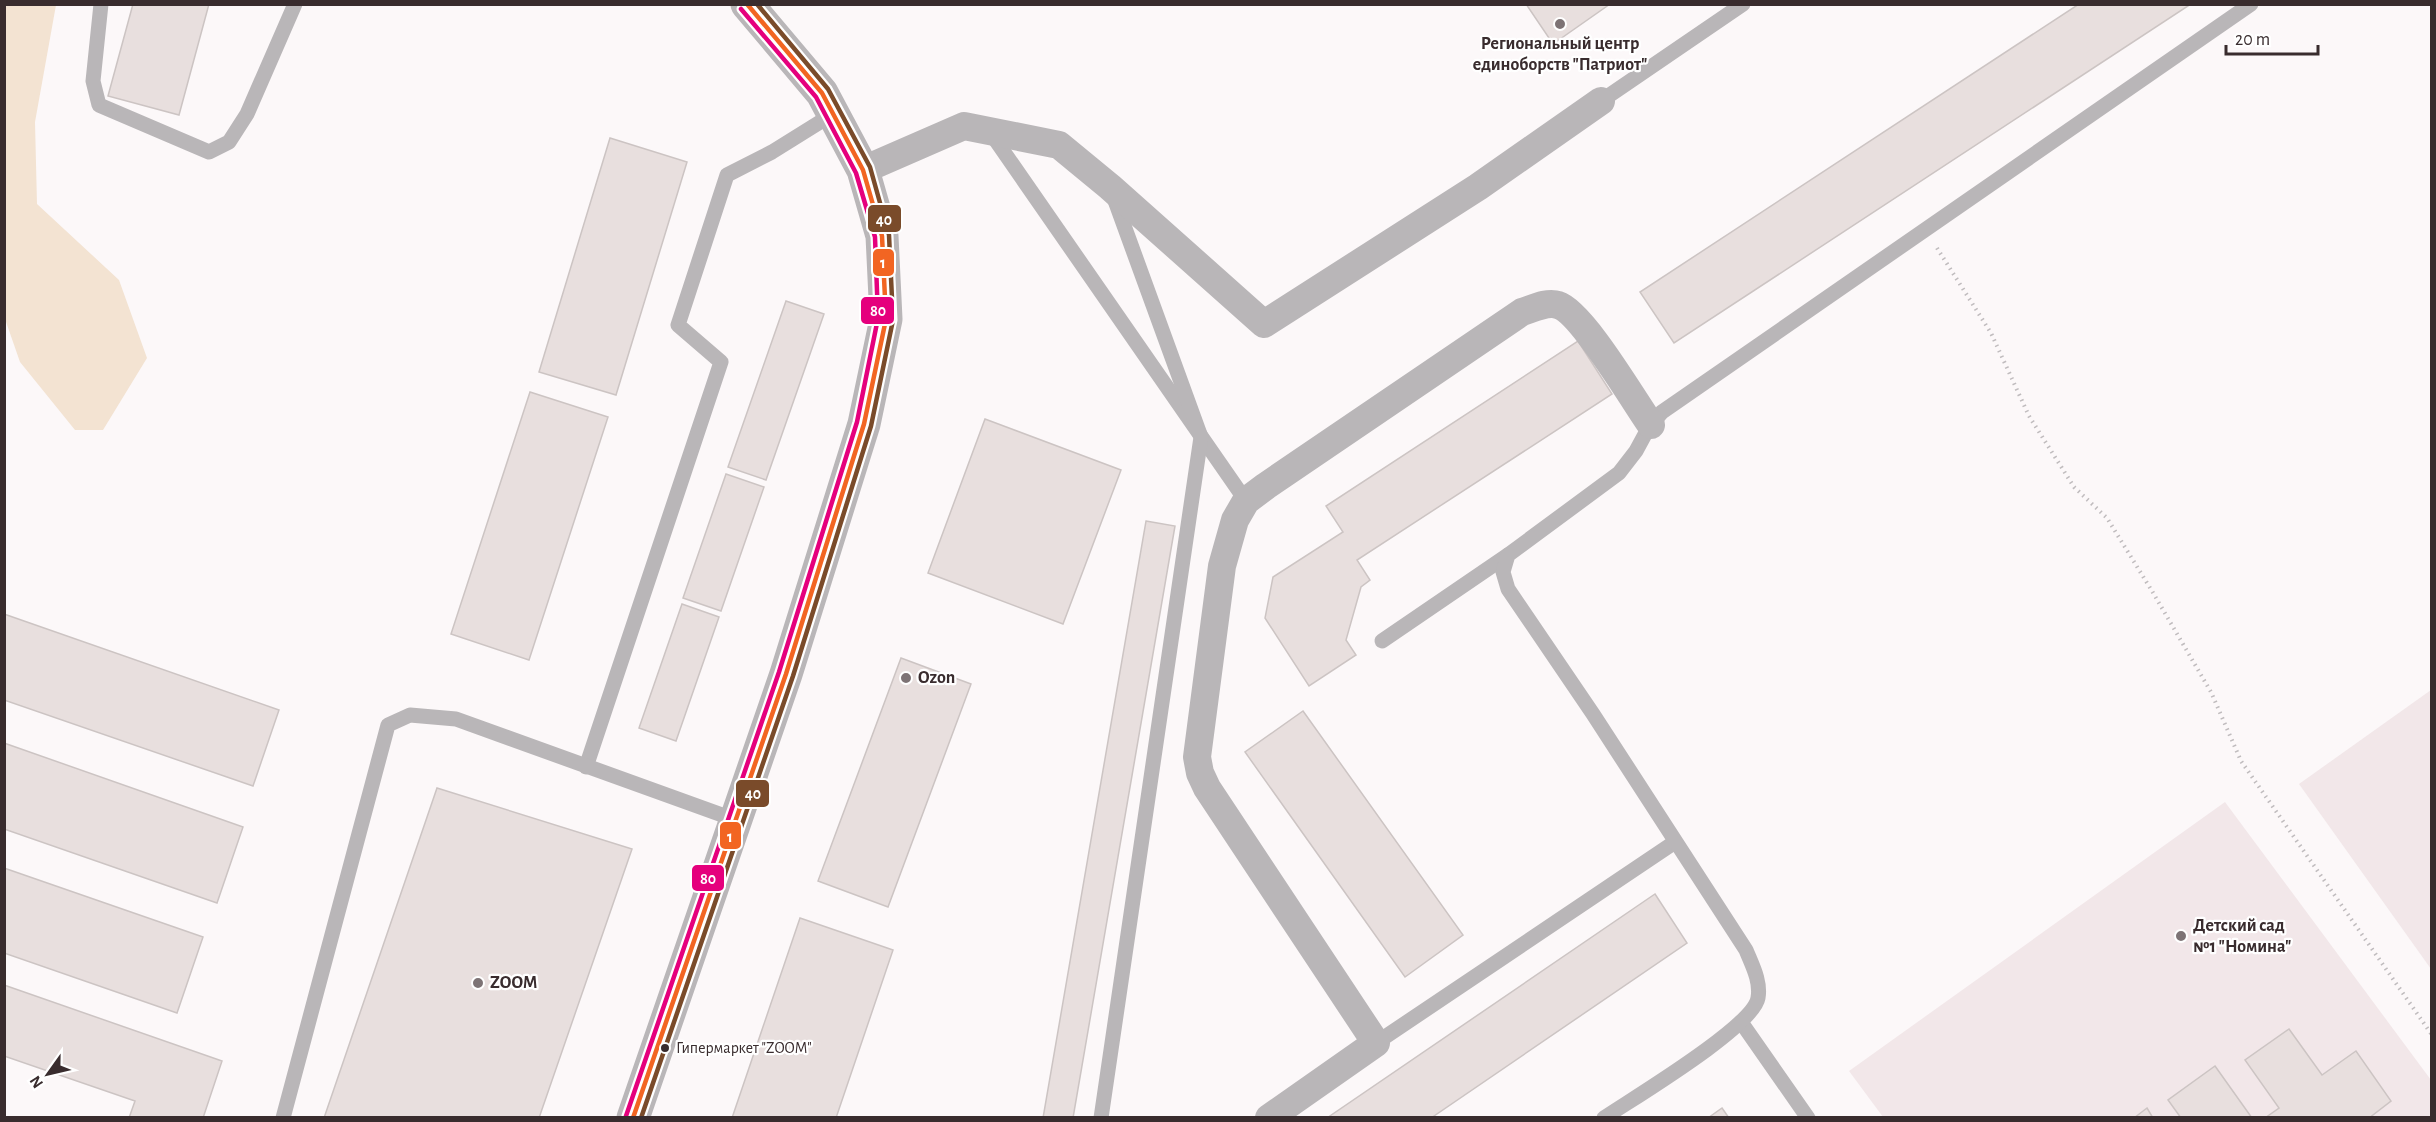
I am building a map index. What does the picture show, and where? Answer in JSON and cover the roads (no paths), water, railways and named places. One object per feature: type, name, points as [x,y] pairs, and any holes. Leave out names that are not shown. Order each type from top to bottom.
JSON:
[{"type":"street","points":[[633,1118],[786,674],[864,424],[886,319],[882,236],[863,170],[822,93],[747,4]]},
{"type":"street","points":[[863,170],[964,126],[1059,145],[1110,187],[1264,324],[1478,187],[1601,101]]},
{"type":"street","points":[[1269,1118],[1376,1043],[1207,788],[1200,773],[1197,757],[1222,566],[1235,520],[1246,501],[1522,312],[1543,305],[1558,305],[1578,319],[1651,425]]},
{"type":"lane","points":[[101,4],[93,81],[99,105],[209,152],[229,142],[247,114],[295,4]]},
{"type":"lane","points":[[1601,101],[1743,4]]},
{"type":"lane","points":[[1382,641],[1508,555],[1619,472],[1662,412],[2251,4]]},
{"type":"lane","points":[[586,767],[721,362],[678,325],[727,175],[772,152],[833,114]]},
{"type":"lane","points":[[990,131],[1246,501]]},
{"type":"lane","points":[[1101,1118],[1201,437],[1110,187]]},
{"type":"lane","points":[[1508,555],[1503,572],[1508,590],[1593,714],[1746,950],[1758,979],[1758,1000],[1741,1022],[1717,1043],[1604,1118]]},
{"type":"lane","points":[[283,1118],[388,726],[410,715],[456,719],[736,820]]},
{"type":"lane","points":[[1376,1043],[1675,842]]},
{"type":"lane","points":[[1741,1022],[1808,1118]]},
{"type":"place","name":"Региональный центр единоборств \"Патриот\"","points":[[1560,24]]},
{"type":"place","name":"Ozon","points":[[906,678]]},
{"type":"place","name":"Детский сад №1 \"Номина\"","points":[[2181,936]]},
{"type":"place","name":"ZOOM","points":[[478,983]]},
{"type":"place","name":"Гипермаркет \"ZOOM\"","points":[[665,1048]]}]
